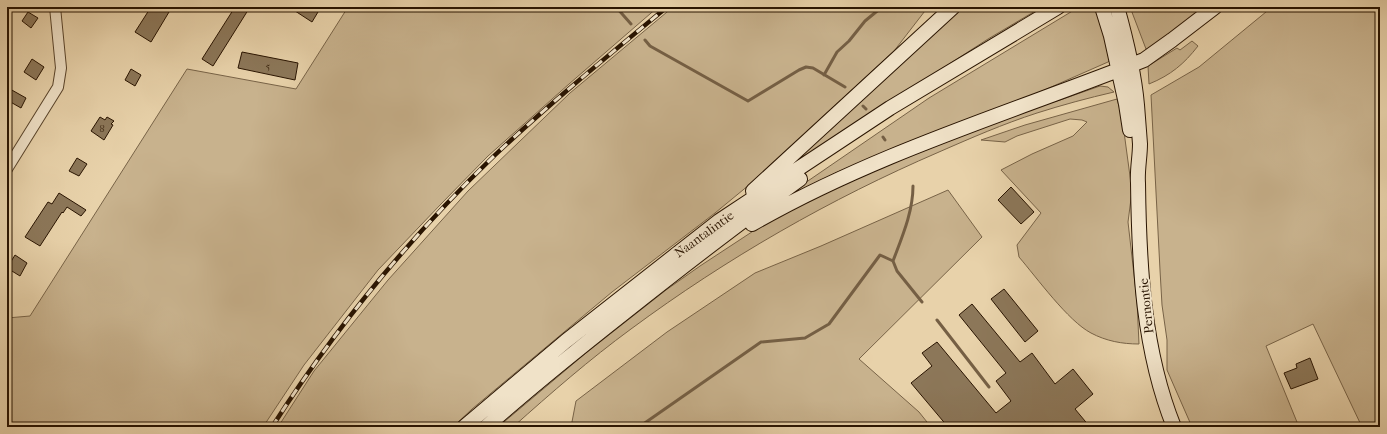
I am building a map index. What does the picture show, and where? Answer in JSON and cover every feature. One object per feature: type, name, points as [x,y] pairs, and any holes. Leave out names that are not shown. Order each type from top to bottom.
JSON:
[{"type":"main road","points":[[719,221],[953,7]]},
{"type":"main road","name":"Naantalintie","points":[[464,427],[566,341],[719,221],[883,112],[1058,7]]},
{"type":"main road","points":[[701,253],[782,206],[824,185],[937,138],[1144,60],[1215,7]]},
{"type":"main road","name":"Pernontie","points":[[1107,8],[1111,36],[1125,67],[1128,111],[1138,182],[1144,299],[1148,332],[1160,384],[1174,427]]},
{"type":"main road","name":"Naantalintie","points":[[486,427],[573,354],[701,253],[816,167],[961,66]]},
{"type":"street","points":[[7,169],[58,86],[61,68],[55,7]]},
{"type":"shaded area","points":[[348,7],[658,7],[488,156],[378,270],[304,365],[263,427],[7,427],[7,318],[30,316],[187,69],[296,89]]},
{"type":"shaded area","points":[[673,7],[928,7],[894,51],[749,185],[612,292],[472,409],[453,427],[278,427],[314,371],[388,280],[468,191],[570,93]]},
{"type":"shaded area","points":[[958,7],[1042,7],[988,39],[782,172]]},
{"type":"shaded area","points":[[1079,7],[1096,7],[1105,33],[1110,60],[1108,62],[1024,99],[840,171],[786,197],[929,98]]},
{"type":"shaded area","points":[[1130,7],[1208,7],[1146,49]]},
{"type":"shaded area","points":[[1272,7],[1380,7],[1380,422],[1362,427],[1313,324],[1266,346],[1299,427],[1192,427],[1167,370],[1167,340],[1162,305],[1151,95],[1199,67]]},
{"type":"shaded area","points":[[1192,41],[1198,46],[1188,58],[1170,73],[1149,84],[1148,66],[1177,48],[1180,50]]},
{"type":"shaded area","points":[[1100,86],[1108,87],[1114,92],[1037,113],[975,136],[898,170],[819,210],[780,232],[704,278],[631,329],[571,376],[513,427],[498,427],[586,353],[666,290],[767,222],[871,171],[1036,107]]},
{"type":"shaded area","points":[[1117,99],[1122,117],[1132,191],[1128,222],[1137,301],[1139,344],[1120,343],[1108,340],[1091,333],[1082,327],[1063,309],[1019,257],[1017,245],[1041,213],[1001,170],[1032,154],[1073,136],[1087,122],[1070,119],[1017,136],[1005,142],[981,140],[1025,125]]},
{"type":"shaded area","points":[[948,190],[982,237],[859,359],[919,412],[931,427],[571,427],[576,401],[667,332],[755,273],[821,246]]},
{"type":"building","points":[[151,7],[172,7],[151,42],[135,32]]},
{"type":"building","points":[[235,7],[250,7],[213,66],[202,59]]},
{"type":"building","points":[[289,7],[321,7],[312,22]]},
{"type":"building","points":[[28,12],[38,18],[31,28],[22,21]]},
{"type":"building","points":[[242,52],[298,63],[295,80],[238,68]]},
{"type":"building","points":[[32,59],[44,67],[36,80],[24,72]]},
{"type":"building","points":[[131,69],[141,75],[135,86],[125,80]]},
{"type":"building","points":[[10,89],[26,98],[21,108],[7,100],[7,95]]},
{"type":"building","points":[[100,117],[105,120],[107,117],[114,121],[111,124],[113,125],[104,140],[91,131]]},
{"type":"building","points":[[77,158],[87,164],[79,176],[69,171]]},
{"type":"building","points":[[1011,187],[1034,212],[1021,224],[998,200]]},
{"type":"building","points":[[59,193],[86,210],[81,216],[67,207],[63,213],[62,212],[40,246],[25,237],[48,202],[52,204]]},
{"type":"building","points":[[15,255],[27,263],[20,276],[7,268]]},
{"type":"building","points":[[1004,289],[1038,331],[1025,342],[991,299]]},
{"type":"building","points":[[972,304],[1020,362],[1032,353],[1055,384],[1073,369],[1093,394],[1075,409],[1090,427],[948,427],[911,383],[932,366],[922,353],[937,342],[996,413],[1011,401],[996,381],[1006,373],[959,315]]},
{"type":"building","points":[[1310,358],[1318,379],[1291,389],[1284,373],[1297,368],[1296,364]]},
{"type":"waterway","points":[[616,7],[631,24]]},
{"type":"waterway","points":[[824,75],[837,52],[849,41],[865,21],[882,7]]},
{"type":"waterway","points":[[645,40],[650,46],[748,101],[806,67],[813,68],[845,87]]},
{"type":"waterway","points":[[863,106],[866,109]]},
{"type":"waterway","points":[[639,427],[761,342],[805,338],[829,324],[880,255],[893,261],[909,215],[913,196],[913,186]]},
{"type":"waterway","points":[[893,261],[897,271],[922,302]]},
{"type":"waterway","points":[[937,320],[989,387]]},
{"type":"railway","points":[[272,427],[296,390],[348,319],[404,251],[464,186],[495,155],[537,117],[667,7]]}]
